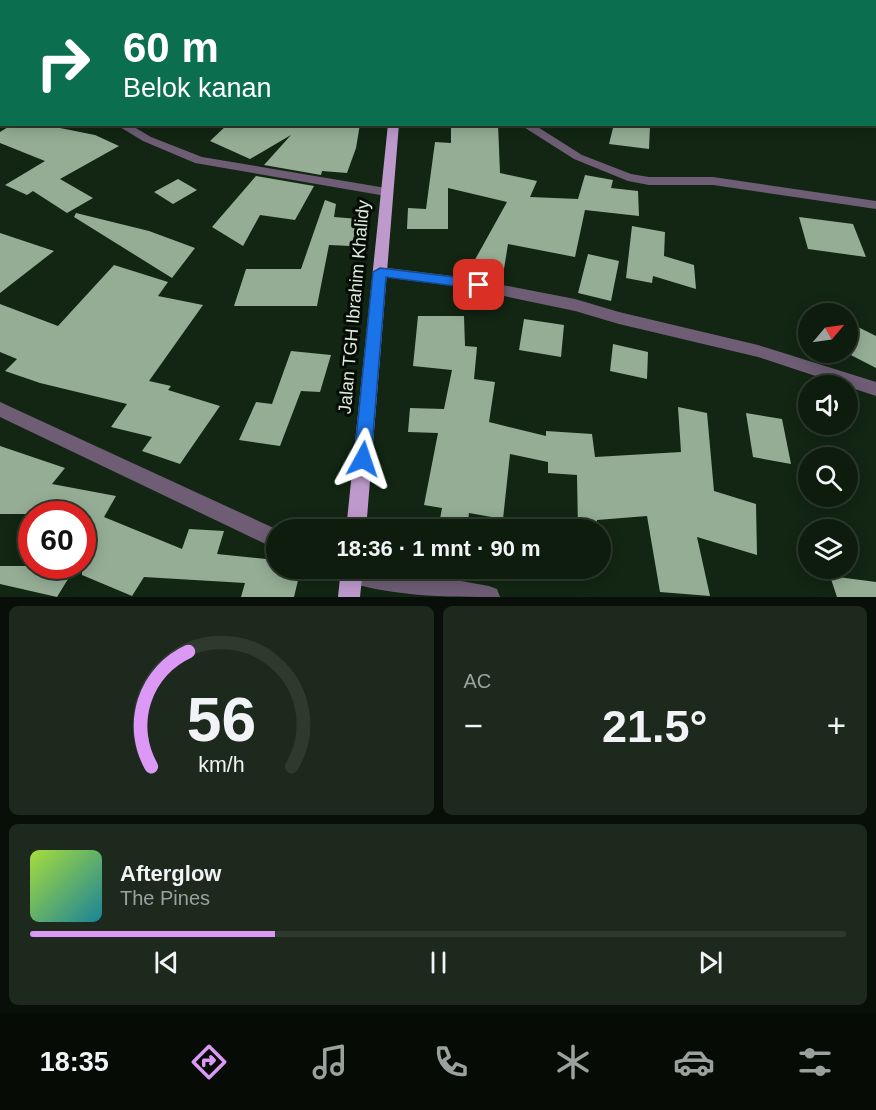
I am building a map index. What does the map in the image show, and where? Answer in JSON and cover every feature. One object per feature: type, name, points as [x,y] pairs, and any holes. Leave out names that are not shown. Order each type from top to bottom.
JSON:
[{"type":"main road","name":"Jalan TGH Ibrahim Khalidy","points":[[357,519],[394,126]]},
{"type":"main road","points":[[349,579],[349,597]]},
{"type":"street","points":[[124,126],[147,139],[199,160],[386,192]]},
{"type":"street","points":[[527,126],[578,157],[628,177],[649,181],[713,181],[876,205]]},
{"type":"street","points":[[380,272],[461,282],[575,305],[619,318],[758,351],[876,389]]},
{"type":"street","points":[[0,409],[266,534]]},
{"type":"street","points":[[396,579],[489,597]]},
{"type":"building","points":[[10,126],[50,126],[95,135],[119,146],[60,179],[93,198],[67,213],[33,191],[27,195],[5,185],[45,161],[0,143],[0,132]]},
{"type":"building","points":[[226,126],[360,126],[356,148],[347,173],[322,171],[321,175],[264,165],[291,135],[250,159],[210,141]]},
{"type":"building","points":[[451,126],[498,126],[500,173],[537,181],[530,197],[578,199],[585,175],[613,180],[611,188],[638,191],[639,216],[585,210],[575,257],[508,244],[504,269],[472,265],[507,202],[448,188],[448,229],[407,229],[408,208],[426,209],[435,142],[451,143]]},
{"type":"building","points":[[614,126],[650,127],[649,149],[609,144]]},
{"type":"building","points":[[256,176],[314,186],[295,220],[260,215],[243,246],[212,227]]},
{"type":"building","points":[[178,179],[197,190],[173,204],[154,192]]},
{"type":"building","points":[[325,200],[336,204],[334,217],[359,219],[351,246],[329,245],[317,306],[234,306],[246,269],[301,269]]},
{"type":"building","points":[[76,213],[149,231],[195,248],[172,278],[74,217]]},
{"type":"building","points":[[799,217],[853,224],[866,257],[808,249]]},
{"type":"building","points":[[632,226],[665,232],[664,256],[694,265],[696,289],[653,276],[652,283],[626,278]]},
{"type":"building","points":[[0,233],[54,251],[0,293]]},
{"type":"building","points":[[588,254],[619,261],[611,301],[578,293]]},
{"type":"building","points":[[114,265],[168,282],[158,296],[203,305],[149,381],[171,386],[168,390],[220,406],[180,464],[142,451],[152,437],[111,427],[127,404],[40,383],[5,371],[17,359],[0,352],[0,304],[58,326]]},
{"type":"building","points":[[418,316],[464,316],[465,346],[477,347],[474,379],[495,382],[489,422],[546,436],[546,431],[592,434],[595,457],[681,452],[678,407],[707,413],[714,491],[756,504],[757,555],[697,537],[710,596],[660,592],[647,516],[578,519],[577,475],[548,473],[548,462],[510,454],[503,519],[469,513],[468,519],[440,519],[442,508],[424,505],[438,433],[408,432],[410,408],[444,409],[452,370],[413,366]]},
{"type":"building","points":[[524,319],[564,325],[561,357],[519,350]]},
{"type":"building","points":[[858,327],[876,336],[876,368],[858,359]]},
{"type":"building","points":[[613,344],[648,352],[647,379],[610,371]]},
{"type":"building","points":[[291,351],[331,355],[320,392],[301,391],[280,446],[239,440],[256,402],[272,404]]},
{"type":"building","points":[[746,413],[782,419],[791,464],[753,457]]},
{"type":"building","points":[[0,446],[65,468],[52,484],[116,496],[104,517],[182,549],[189,529],[224,531],[217,554],[266,559],[266,579],[298,579],[294,597],[241,597],[245,583],[144,577],[132,596],[92,579],[96,579],[96,501],[18,501],[18,514],[0,514]]},
{"type":"building","points":[[0,566],[18,566],[18,579],[68,579],[57,597],[0,584]]},
{"type":"building","points":[[831,579],[876,582],[876,597],[837,597]]},
{"type":"route","points":[[363,459],[380,272],[479,285]]}]
